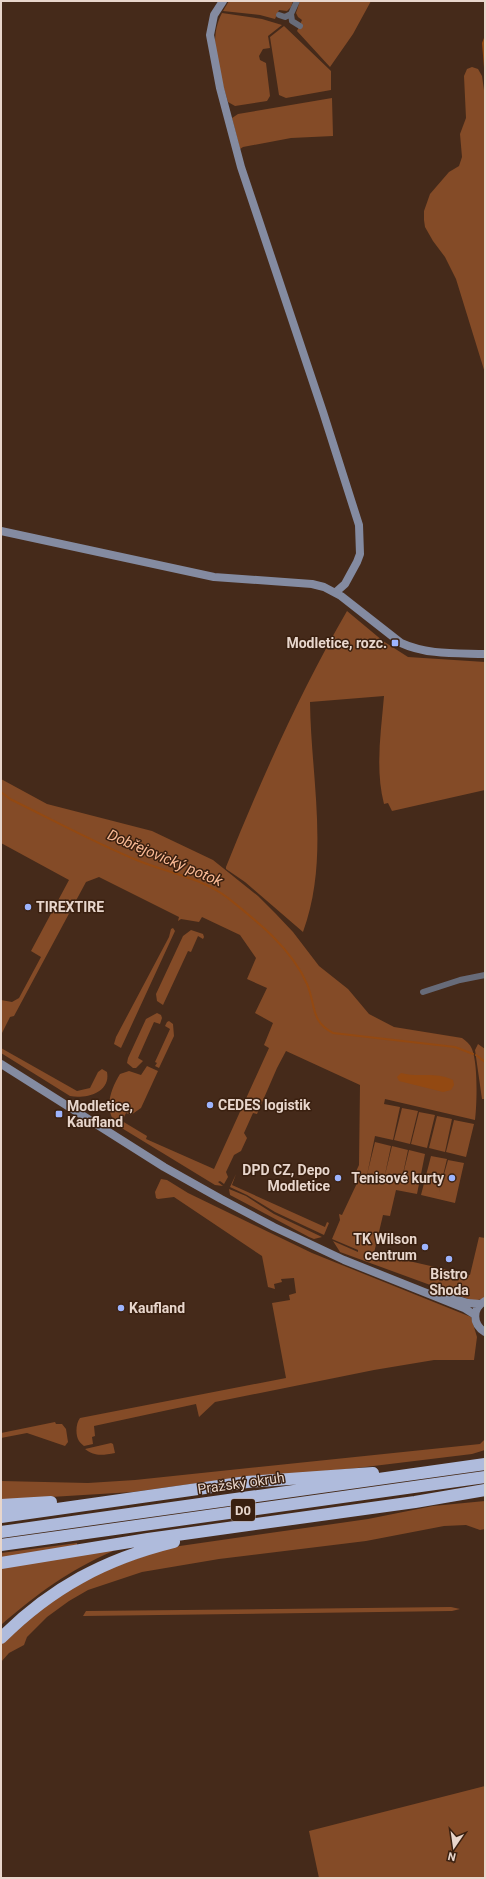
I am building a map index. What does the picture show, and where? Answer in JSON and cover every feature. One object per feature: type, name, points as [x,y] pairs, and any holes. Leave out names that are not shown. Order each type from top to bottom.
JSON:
[{"type":"highway","name":"Pražský okruh","points":[[1,1532],[485,1464]]},
{"type":"highway","name":"D0","points":[[160,1494],[294,1477],[460,1467]]},
{"type":"highway","name":"Pražský okruh","points":[[1,1545],[485,1477]]},
{"type":"highway","points":[[1,1564],[92,1547],[485,1490]]},
{"type":"highway","points":[[1,1505],[160,1494]]},
{"type":"highway","points":[[1,1517],[160,1494]]},
{"type":"highway","points":[[1,1638],[48,1597],[97,1568],[125,1556],[156,1546],[237,1526]]},
{"type":"street","points":[[223,1],[214,15],[210,35],[220,88],[241,167],[323,412],[359,526],[360,554],[345,584],[336,592]]},
{"type":"street","points":[[297,1],[291,14],[292,21],[300,26]]},
{"type":"street","points":[[279,15],[285,17],[291,14]]},
{"type":"street","points":[[1,531],[214,577],[312,584],[336,592],[401,643],[409,647],[426,651],[485,654]]},
{"type":"street","points":[[423,992],[460,980],[485,975]]},
{"type":"street","points":[[1,1064],[164,1167],[221,1199],[274,1227],[344,1260],[464,1308],[475,1315]]},
{"type":"street","points":[[407,1285],[468,1303],[482,1303]]},
{"type":"street","points":[[482,1303],[475,1315],[477,1325],[485,1332]]},
{"type":"shaded area","points":[[229,1],[293,1],[291,7],[287,11],[279,10],[275,19],[260,15],[223,11]]},
{"type":"shaded area","points":[[300,1],[371,1],[353,34],[330,67],[297,31],[302,20],[296,13]]},
{"type":"shaded area","points":[[222,13],[262,19],[282,25],[268,36],[270,48],[263,49],[259,56],[260,60],[266,63],[270,96],[267,101],[235,106],[228,102],[216,58],[215,46],[215,35]]},
{"type":"shaded area","points":[[284,26],[331,71],[331,90],[286,98],[279,95],[270,37]]},
{"type":"shaded area","points":[[472,67],[478,69],[482,76],[485,97],[485,373],[456,279],[445,257],[425,227],[424,220],[424,211],[430,194],[449,172],[459,166],[462,157],[460,134],[466,118],[464,76],[467,69]]},
{"type":"shaded area","points":[[332,98],[333,136],[291,138],[243,147],[240,149],[232,118],[238,114]]},
{"type":"shaded area","points":[[347,611],[383,641],[408,657],[485,662],[485,790],[392,811],[388,803],[384,804],[381,791],[379,764],[384,696],[310,702],[317,818],[317,847],[316,876],[311,904],[303,932],[245,882],[226,869],[226,867],[253,802],[297,705]]},
{"type":"shaded area","points":[[1,779],[47,804],[152,831],[213,860],[258,896],[293,932],[319,966],[348,989],[369,1014],[394,1027],[462,1038],[468,1043],[474,1056],[476,1074],[477,1094],[475,1120],[385,1099],[384,1104],[400,1107],[393,1140],[375,1136],[367,1175],[375,1142],[391,1146],[384,1179],[392,1146],[408,1150],[401,1183],[409,1150],[425,1154],[417,1194],[396,1190],[390,1216],[383,1215],[374,1253],[470,1275],[479,1237],[485,1238],[485,1298],[474,1301],[340,1252],[333,1241],[358,1252],[358,1250],[332,1239],[340,1220],[339,1214],[342,1215],[358,1181],[353,1178],[359,1165],[360,1085],[286,1051],[257,1114],[253,1113],[244,1133],[247,1138],[241,1151],[234,1155],[226,1172],[228,1177],[224,1184],[220,1181],[218,1182],[223,1186],[215,1185],[120,1127],[114,1121],[109,1108],[113,1087],[120,1074],[129,1071],[141,1075],[147,1066],[158,1071],[141,1108],[131,1115],[126,1113],[122,1121],[147,1136],[146,1139],[214,1169],[269,1048],[264,1045],[273,1023],[255,1013],[267,988],[247,979],[256,958],[240,935],[202,917],[199,922],[181,919],[178,921],[179,917],[99,877],[86,882],[14,1016],[10,1017],[1,1035],[1,1000],[12,1002],[19,998],[41,957],[31,951],[69,880],[1,843]]},
{"type":"shaded area","points":[[173,928],[175,931],[121,1048],[114,1044],[116,1037],[169,937],[171,929]]},
{"type":"shaded area","points":[[191,930],[203,934],[204,937],[203,939],[198,936],[191,952],[188,951],[163,1005],[157,1001],[156,994],[183,936]]},
{"type":"shaded area","points":[[157,1013],[161,1015],[162,1018],[160,1024],[154,1022],[138,1058],[143,1061],[136,1068],[133,1068],[127,1063],[128,1058],[146,1019]]},
{"type":"shaded area","points":[[169,1021],[173,1024],[174,1036],[159,1068],[155,1066],[157,1063],[155,1062],[170,1029],[165,1026]]},
{"type":"shaded area","points":[[478,1044],[485,1049],[485,1099],[482,1099],[475,1050]]},
{"type":"shaded area","points":[[1,1048],[77,1091],[90,1088],[98,1072],[102,1069],[107,1072],[107,1079],[105,1085],[96,1093],[76,1097],[70,1096],[1,1053]]},
{"type":"shaded area","points":[[401,1073],[446,1077],[453,1080],[454,1085],[451,1090],[443,1092],[399,1081],[397,1077]]},
{"type":"shaded area","points":[[402,1108],[418,1111],[410,1144],[394,1140]]},
{"type":"shaded area","points":[[419,1112],[435,1115],[427,1148],[411,1144]]},
{"type":"shaded area","points":[[437,1116],[452,1119],[445,1152],[429,1148]]},
{"type":"shaded area","points":[[454,1120],[474,1124],[466,1157],[446,1152]]},
{"type":"shaded area","points":[[431,1156],[447,1159],[439,1192],[448,1160],[464,1163],[455,1203],[421,1195]]},
{"type":"shaded area","points":[[236,1174],[232,1185],[325,1227],[327,1222],[329,1223],[324,1235],[275,1212],[247,1195],[230,1187]]},
{"type":"shaded area","points":[[161,1179],[167,1180],[188,1193],[312,1253],[471,1317],[477,1337],[474,1360],[434,1360],[374,1370],[215,1402],[199,1417],[196,1404],[94,1426],[95,1436],[92,1437],[93,1444],[84,1446],[79,1442],[77,1436],[77,1426],[80,1418],[286,1378],[272,1303],[290,1300],[289,1295],[296,1293],[294,1278],[281,1279],[282,1282],[274,1284],[275,1289],[268,1287],[262,1256],[174,1197],[156,1198],[155,1192]]},
{"type":"shaded area","points":[[229,1189],[246,1196],[274,1214],[322,1237],[314,1239],[309,1237],[230,1195]]},
{"type":"shaded area","points":[[55,1422],[56,1424],[62,1424],[66,1429],[68,1442],[65,1446],[27,1433],[1,1438],[1,1433]]},
{"type":"shaded area","points":[[485,1439],[485,1450],[472,1454],[357,1468],[198,1483],[133,1492],[1,1500],[1,1481],[88,1483],[135,1480],[480,1444]]},
{"type":"shaded area","points":[[111,1443],[113,1444],[115,1453],[103,1455],[89,1452],[85,1449]]},
{"type":"shaded area","points":[[485,1501],[485,1529],[480,1530],[466,1525],[444,1526],[366,1541],[219,1559],[142,1572],[88,1590],[69,1601],[47,1617],[27,1637],[24,1645],[9,1653],[1,1662],[1,1643],[12,1632],[79,1580],[166,1548],[368,1519],[433,1506]]},
{"type":"shaded area","points":[[77,1543],[77,1545],[1,1558],[1,1553]]},
{"type":"shaded area","points":[[112,1548],[113,1551],[82,1566],[54,1584],[1,1625],[1,1568]]},
{"type":"shaded area","points":[[451,1607],[460,1609],[452,1611],[83,1616],[86,1611]]},
{"type":"shaded area","points":[[485,1786],[485,1878],[319,1878],[309,1831]]},
{"type":"waterway","points":[[485,38],[483,43],[485,68]]},
{"type":"waterway","name":"Dobřejovický potok","points":[[1,792],[10,799],[106,847],[139,861],[207,885],[228,898],[273,937],[293,959],[307,984],[317,1018],[320,1023],[333,1033],[455,1047],[473,1054]]},
{"type":"waterway","name":"Dobřejovický potok","points":[[476,1055],[485,1062]]},
{"type":"place","name":"Modletice, rozc.","points":[[395,643]]},
{"type":"place","name":"TIREXTIRE","points":[[28,907]]},
{"type":"place","name":"CEDES logistik","points":[[210,1105]]},
{"type":"place","name":"Modletice, Kaufland","points":[[59,1114]]},
{"type":"place","name":"DPD CZ, Depo Modletice","points":[[338,1178]]},
{"type":"place","name":"Tenisové kurty","points":[[452,1178]]},
{"type":"place","name":"TK Wilson centrum","points":[[425,1247]]},
{"type":"place","name":"Bistro Shoda","points":[[449,1259]]},
{"type":"place","name":"Kaufland","points":[[121,1308]]}]
